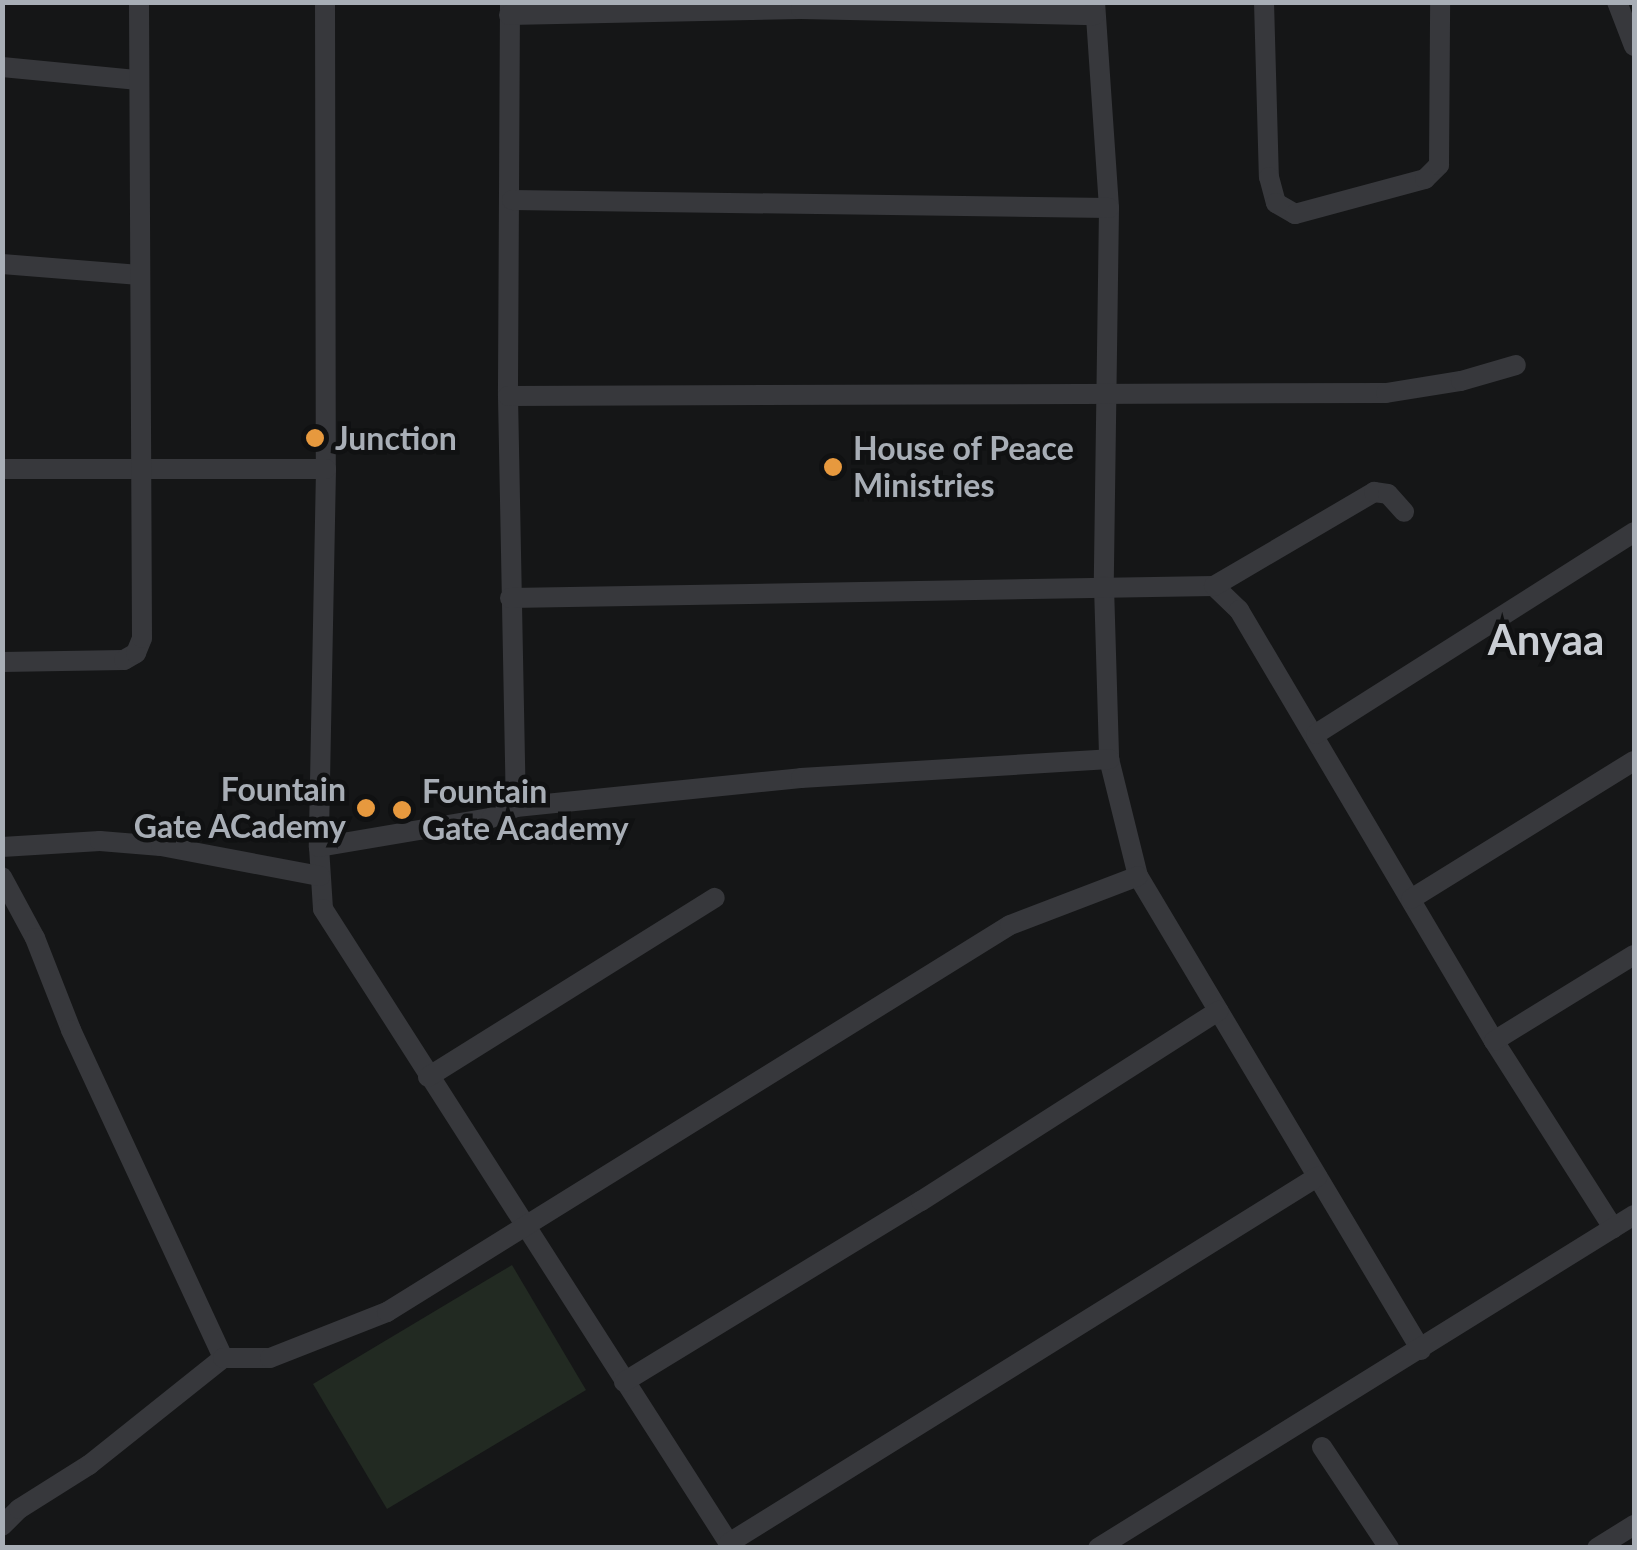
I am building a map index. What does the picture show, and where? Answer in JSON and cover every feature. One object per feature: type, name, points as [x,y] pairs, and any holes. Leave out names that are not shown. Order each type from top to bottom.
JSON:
[{"type":"street","points":[[2,662],[124,660],[136,653],[142,638],[139,2]]},
{"type":"street","points":[[326,2],[326,469],[320,846],[323,909],[731,1545],[1317,1176]]},
{"type":"street","points":[[1264,2],[1269,177],[1276,203],[1295,214],[1426,179],[1439,165],[1440,2]]},
{"type":"street","points":[[1617,2],[1634,46]]},
{"type":"street","points":[[516,806],[508,396],[512,200],[509,9],[1095,9],[1109,208],[1104,586],[1110,759],[1138,876],[1421,1350]]},
{"type":"street","points":[[2,66],[138,80]]},
{"type":"street","points":[[512,200],[798,207],[1109,208]]},
{"type":"street","points":[[2,264],[140,275]]},
{"type":"street","points":[[508,396],[1107,398],[1386,393],[1461,382],[1516,365]]},
{"type":"street","points":[[2,470],[326,469]]},
{"type":"street","points":[[510,598],[1214,586],[1374,492],[1388,494],[1404,512]]},
{"type":"street","points":[[1316,734],[1634,532]]},
{"type":"street","points":[[1214,586],[1240,610],[1494,1042],[1613,1228]]},
{"type":"street","points":[[320,846],[491,818],[516,806],[801,778],[1110,759]]},
{"type":"street","points":[[1411,900],[1634,762]]},
{"type":"street","points":[[2,846],[100,841],[161,846],[320,876]]},
{"type":"street","points":[[2,1526],[19,1509],[89,1465],[223,1358],[270,1358],[387,1312],[1010,925],[1138,876]]},
{"type":"street","points":[[2,877],[36,938],[71,1030],[223,1358]]},
{"type":"street","points":[[428,1077],[714,898]]},
{"type":"street","points":[[1494,1042],[1634,955]]},
{"type":"street","points":[[624,1382],[921,1201],[1218,1011]]},
{"type":"street","points":[[1098,1548],[1634,1215]]},
{"type":"street","points":[[1322,1447],[1389,1548]]},
{"type":"street","points":[[1598,1548],[1634,1525]]},
{"type":"shaded area","points":[[512,1265],[586,1390],[387,1509],[313,1384]]},
{"type":"place","name":"Junction","points":[[315,438]]},
{"type":"place","name":"House of Peace Ministries","points":[[833,467]]},
{"type":"place","name":"Fountain Gate ACademy","points":[[366,808]]},
{"type":"place","name":"Fountain Gate Academy","points":[[402,810]]},
{"type":"district","name":"Anyaa","points":[[1546,639]]}]
